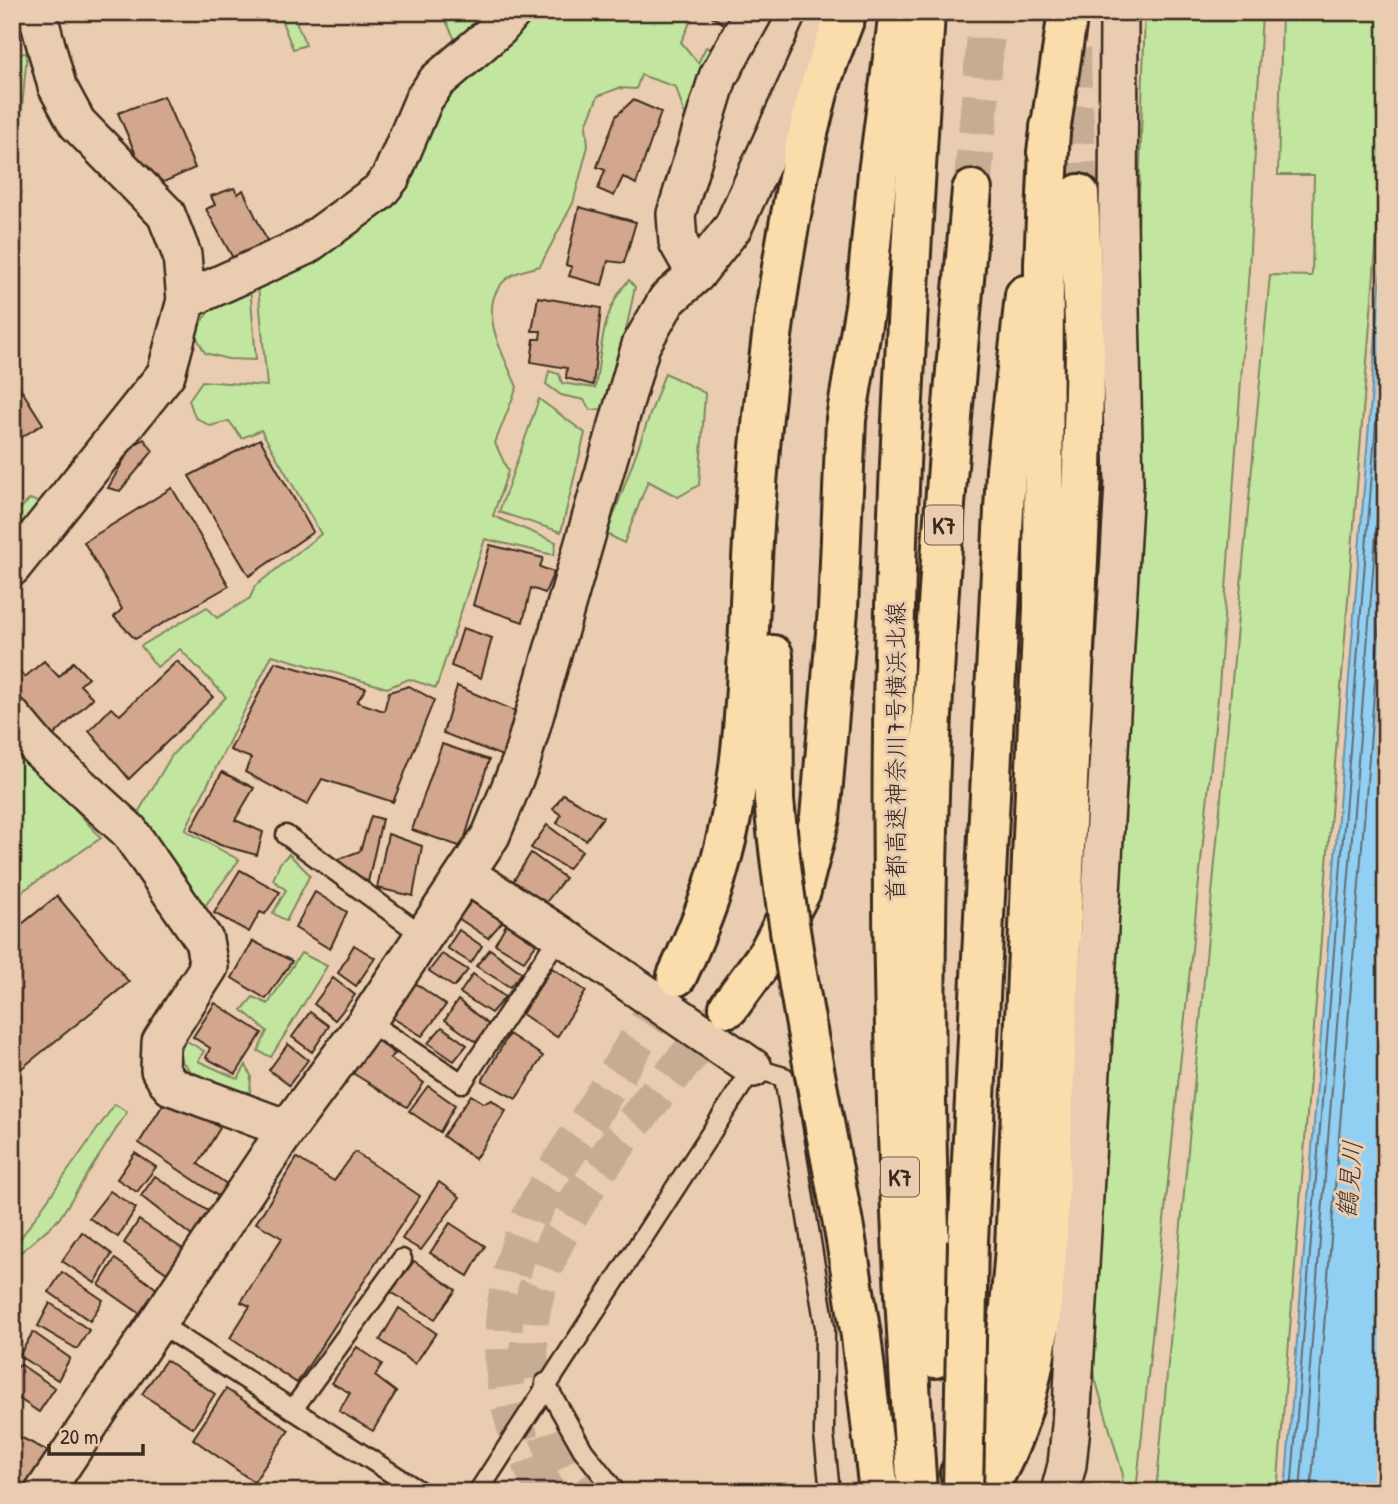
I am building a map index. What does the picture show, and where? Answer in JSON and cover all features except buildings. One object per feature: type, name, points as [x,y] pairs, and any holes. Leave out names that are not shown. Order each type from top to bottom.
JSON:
[{"type":"highway","points":[[677,976],[701,923],[720,865],[734,794],[744,724],[754,523],[776,317],[793,201],[817,95],[847,12]]},
{"type":"highway","points":[[729,1007],[767,955],[801,891],[820,818],[838,610],[846,419],[865,306],[878,173],[899,12]]},
{"type":"highway","name":"首都高速神奈川7号横浜北線","points":[[917,1492],[900,1173],[894,862],[895,607],[925,12]]},
{"type":"highway","points":[[963,1492],[968,1241],[1006,470],[1017,352],[1068,12]]},
{"type":"highway","points":[[944,1492],[962,1470],[981,1434],[995,1395],[1010,1311],[1015,1248],[1043,608],[1046,464],[1044,264],[1050,127]]},
{"type":"highway","name":"首都高速神奈川7号横浜北線","points":[[944,1492],[930,1243],[926,988],[929,793],[951,418],[972,190]]},
{"type":"highway","points":[[985,1492],[1007,1451],[1033,1371],[1047,1250],[1082,470],[1085,351],[1080,194]]},
{"type":"highway","points":[[793,201],[772,702],[775,800],[781,876],[794,963],[822,1102],[861,1336],[879,1492]]},
{"type":"street","points":[[12,567],[166,374],[186,300],[182,255],[166,214],[76,122],[57,86],[37,12]]},
{"type":"street","points":[[186,300],[304,246],[379,192],[391,177],[424,99],[437,81],[499,28],[512,12]]},
{"type":"street","points":[[696,274],[678,242],[676,214],[718,77],[754,12]]},
{"type":"street","points":[[44,1492],[287,1129],[368,1021],[491,835],[521,762],[641,345],[667,300],[696,274],[733,227],[830,12]]},
{"type":"street","points":[[1060,1492],[1067,1465],[1071,1426],[1124,484],[1118,208],[1119,12]]},
{"type":"street","points":[[12,717],[39,749],[129,831],[204,940],[209,967],[161,1042],[160,1070],[172,1086],[287,1129]]},
{"type":"street","points":[[467,875],[560,935],[753,1068]]},
{"type":"lane","points":[[286,835],[425,937]]},
{"type":"lane","points":[[368,1021],[463,1083],[560,935]]},
{"type":"lane","points":[[478,1492],[545,1383],[753,1068],[784,1077],[825,1327],[824,1435],[830,1492]]},
{"type":"lane","points":[[293,1409],[402,1259]]},
{"type":"lane","points":[[158,1324],[421,1492]]},
{"type":"lane","points":[[545,1383],[583,1450],[616,1492]]},
{"type":"green space","points":[[278,12],[292,12],[306,45],[293,49]]},
{"type":"green space","points":[[450,12],[500,12],[458,46],[444,17]]},
{"type":"green space","points":[[522,12],[695,12],[681,42],[698,63],[706,47],[719,53],[695,117],[684,113],[676,87],[641,75],[636,89],[619,88],[598,96],[586,125],[588,146],[573,203],[540,266],[509,277],[498,288],[493,301],[494,330],[517,387],[495,443],[508,471],[493,516],[556,542],[554,555],[485,539],[436,688],[409,679],[387,688],[272,655],[185,830],[239,860],[202,910],[139,811],[172,755],[226,697],[180,649],[157,667],[141,646],[207,607],[217,618],[250,598],[255,586],[321,534],[261,430],[242,438],[229,421],[210,426],[195,417],[189,400],[202,381],[267,386],[258,286],[334,240],[437,102]]},
{"type":"green space","points":[[1145,12],[1262,12],[1249,269],[1219,687],[1136,1492],[1119,1492],[1123,1475],[1095,1378],[1088,1306],[1129,508]]},
{"type":"green space","points":[[1282,12],[1386,12],[1386,170],[1378,223],[1277,1492],[1156,1492],[1270,275],[1312,276],[1314,175],[1278,175]]},
{"type":"green space","points":[[27,53],[18,153],[12,154],[12,54]]},
{"type":"green space","points":[[629,280],[635,287],[625,335],[602,409],[590,410],[584,400],[561,395],[546,384],[549,371],[559,374],[562,383],[595,388],[608,317]]},
{"type":"green space","points":[[250,286],[256,360],[228,359],[205,353],[194,332],[215,303]]},
{"type":"green space","points":[[665,373],[705,393],[699,485],[678,497],[648,481],[624,543],[607,534]]},
{"type":"green space","points":[[539,399],[585,433],[561,532],[499,512]]},
{"type":"green space","points":[[30,499],[40,503],[12,541],[12,517]]},
{"type":"green space","points":[[12,738],[101,838],[18,894],[12,884]]},
{"type":"green space","points":[[289,854],[310,875],[286,921],[273,913],[286,890],[273,880],[280,863]]},
{"type":"green space","points":[[301,953],[327,966],[271,1057],[258,1051],[267,1031],[242,1010],[253,997],[268,1004]]},
{"type":"green space","points":[[185,1040],[204,1051],[198,1061],[238,1079],[246,1065],[251,1076],[250,1092],[210,1085],[196,1076],[179,1058]]},
{"type":"green space","points":[[115,1104],[127,1112],[59,1219],[21,1252],[13,1249]]},
{"type":"water","name":"鶴見川","points":[[1386,208],[1386,1466],[1381,1492],[1285,1492]]},
{"type":"tunnel","points":[[972,190],[988,12]]},
{"type":"tunnel","points":[[1071,49],[1079,194]]},
{"type":"tunnel","points":[[548,1492],[529,1460],[515,1426],[507,1390],[503,1354],[504,1318],[510,1282],[519,1246],[540,1199],[677,976]]},
{"type":"tunnel","points":[[531,1379],[531,1313],[545,1265],[564,1226],[613,1149],[726,1010]]},
{"type":"tunnel","points":[[547,1433],[560,1463],[580,1492]]}]
